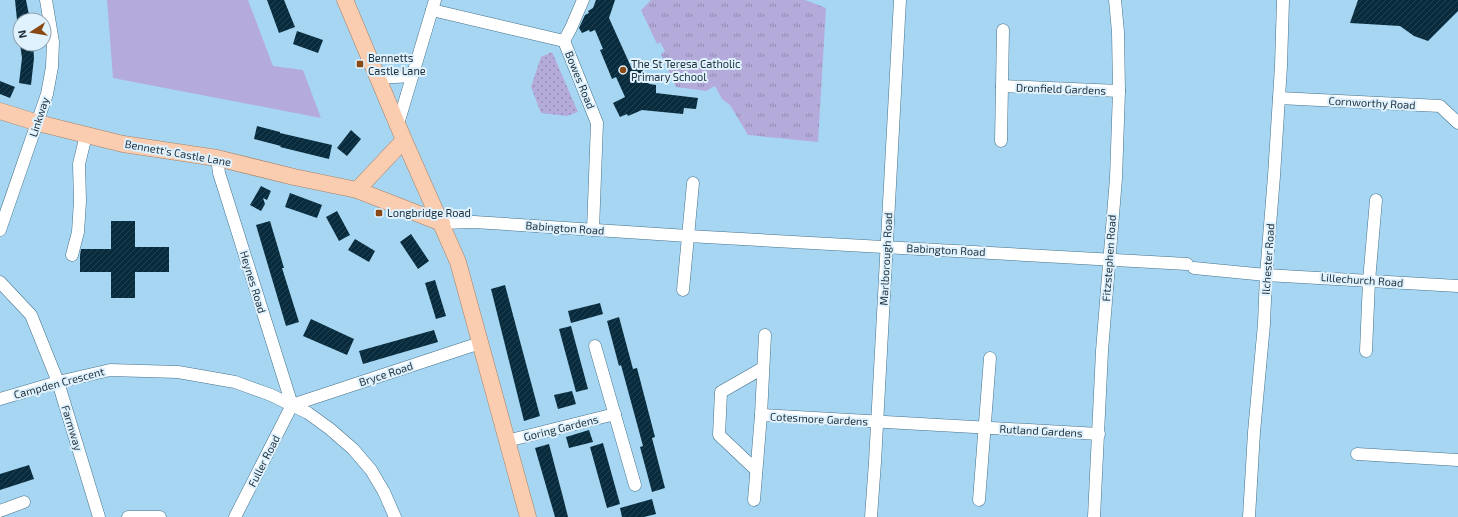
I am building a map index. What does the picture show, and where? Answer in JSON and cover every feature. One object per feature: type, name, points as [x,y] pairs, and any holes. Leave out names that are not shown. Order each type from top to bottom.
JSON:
[{"type":"main road","points":[[345,0],[404,140],[458,262],[528,517]]},
{"type":"main road","name":"Bennett's Castle Lane","points":[[0,111],[123,144],[217,158],[294,177],[357,190],[442,223]]},
{"type":"main road","points":[[357,190],[404,140]]},
{"type":"street","name":"Linkway","points":[[0,230],[47,94],[52,67],[53,42],[46,0]]},
{"type":"street","points":[[564,41],[583,0]]},
{"type":"street","name":"Marlborough Road","points":[[871,517],[878,422],[900,0]]},
{"type":"street","name":"Fitzstephen Road","points":[[1094,517],[1109,259],[1116,178],[1119,91],[1118,32],[1115,0]]},
{"type":"street","name":"Ilchester Road","points":[[1249,517],[1254,432],[1264,324],[1266,275],[1274,176],[1283,0]]},
{"type":"street","points":[[398,124],[433,5]]},
{"type":"street","name":"Bowes Road","points":[[433,5],[564,41],[597,123],[593,230]]},
{"type":"street","name":"Dronfield Gardens","points":[[1001,141],[1003,30]]},
{"type":"street","points":[[378,78],[412,76]]},
{"type":"street","name":"Dronfield Gardens","points":[[1002,86],[1119,91]]},
{"type":"street","name":"Cornworthy Road","points":[[1279,98],[1440,106],[1458,123]]},
{"type":"street","points":[[72,255],[78,232],[80,200],[79,164],[86,135]]},
{"type":"street","name":"Heynes Road","points":[[217,158],[219,174],[292,405]]},
{"type":"street","points":[[683,290],[693,183]]},
{"type":"street","points":[[1366,351],[1376,200]]},
{"type":"street","name":"Babington Road","points":[[442,223],[474,222],[688,236],[1109,259],[1190,266]]},
{"type":"street","name":"Lillechurch Road","points":[[1190,266],[1266,275],[1458,286]]},
{"type":"street","name":"Farmway","points":[[0,282],[31,316],[58,382],[99,517]]},
{"type":"street","name":"Cotesmore Gardens","points":[[754,500],[761,415],[765,335]]},
{"type":"street","name":"Bryce Road","points":[[292,405],[480,343]]},
{"type":"street","points":[[595,346],[635,485]]},
{"type":"street","name":"Rutland Gardens","points":[[979,500],[990,358]]},
{"type":"street","points":[[756,470],[719,434],[721,392],[763,368]]},
{"type":"street","name":"Campden Crescent","points":[[0,398],[110,370],[178,372],[235,382],[271,395],[292,405],[308,413],[325,425],[353,449],[371,470],[384,492],[395,517]]},
{"type":"street","name":"Fuller Road","points":[[235,517],[292,405]]},
{"type":"street","name":"Goring Gardens","points":[[507,441],[615,414]]},
{"type":"street","name":"Cotesmore Gardens","points":[[761,415],[878,422]]},
{"type":"street","name":"Rutland Gardens","points":[[878,422],[1098,434]]},
{"type":"street","points":[[1357,454],[1458,460]]},
{"type":"street","points":[[0,511],[24,502]]},
{"type":"street","points":[[128,517],[160,517]]},
{"type":"green space","points":[[107,0],[248,0],[273,66],[303,70],[321,118],[113,78]]},
{"type":"green space","points":[[651,0],[805,0],[826,8],[818,142],[748,135],[730,105],[722,99],[715,86],[706,91],[676,87],[661,54],[665,51],[660,42],[657,44],[641,10]]},
{"type":"green space","points":[[552,52],[578,112],[567,116],[541,113],[531,87],[541,57]]},
{"type":"building","points":[[15,0],[26,0],[28,12],[16,12]]},
{"type":"building","points":[[267,0],[284,0],[295,27],[279,33]]},
{"type":"building","points":[[596,0],[615,0],[609,18],[632,69],[640,65],[649,84],[656,85],[656,93],[698,98],[696,109],[684,108],[683,114],[642,110],[628,116],[627,114],[620,117],[613,103],[625,97],[616,77],[612,79],[600,50],[603,49],[595,30],[590,32],[589,30],[582,33],[579,28],[585,15],[593,8]]},
{"type":"building","points":[[1358,0],[1458,0],[1458,11],[1428,41],[1414,36],[1400,26],[1350,23]]},
{"type":"building","points":[[297,31],[323,40],[318,53],[293,44]]},
{"type":"building","points":[[21,52],[34,52],[31,85],[19,83],[22,58]]},
{"type":"building","points":[[0,81],[15,87],[10,98],[0,94]]},
{"type":"building","points":[[257,126],[332,145],[329,159],[254,139]]},
{"type":"building","points":[[351,130],[361,139],[347,156],[337,148]]},
{"type":"building","points":[[261,186],[271,191],[267,200],[263,198],[265,204],[261,211],[250,205]]},
{"type":"building","points":[[290,193],[322,205],[317,218],[285,207]]},
{"type":"building","points":[[337,211],[350,235],[339,241],[326,217]]},
{"type":"building","points":[[111,221],[135,221],[135,247],[169,247],[169,272],[135,272],[135,298],[111,298],[111,272],[80,272],[81,249],[111,249]]},
{"type":"building","points":[[270,221],[284,268],[282,268],[299,322],[286,326],[256,225]]},
{"type":"building","points":[[411,234],[429,261],[418,269],[400,242]]},
{"type":"building","points":[[355,239],[375,251],[369,262],[348,250]]},
{"type":"building","points":[[435,280],[446,316],[436,319],[425,283]]},
{"type":"building","points":[[505,285],[540,416],[524,421],[491,289]]},
{"type":"building","points":[[600,303],[603,314],[571,323],[568,311]]},
{"type":"building","points":[[619,317],[633,369],[637,368],[655,437],[652,438],[665,488],[652,492],[640,447],[643,446],[621,365],[619,366],[607,321]]},
{"type":"building","points":[[311,319],[354,339],[347,355],[303,336]]},
{"type":"building","points":[[571,326],[588,389],[576,392],[559,329]]},
{"type":"building","points":[[434,330],[438,342],[363,364],[359,351]]},
{"type":"building","points":[[572,391],[576,404],[558,409],[554,395]]},
{"type":"building","points":[[589,430],[593,442],[569,448],[566,437]]},
{"type":"building","points":[[603,443],[620,504],[607,508],[590,447]]},
{"type":"building","points":[[549,444],[568,517],[555,517],[535,448]]},
{"type":"building","points":[[29,465],[34,479],[0,490],[0,474]]},
{"type":"building","points":[[652,499],[656,514],[644,517],[622,517],[620,508]]},
{"type":"place","name":"Bennetts Castle Lane","points":[[360,64]]},
{"type":"place","name":"The St Teresa Catholic Primary School","points":[[623,70]]},
{"type":"place","name":"Longbridge Road","points":[[379,213]]}]
